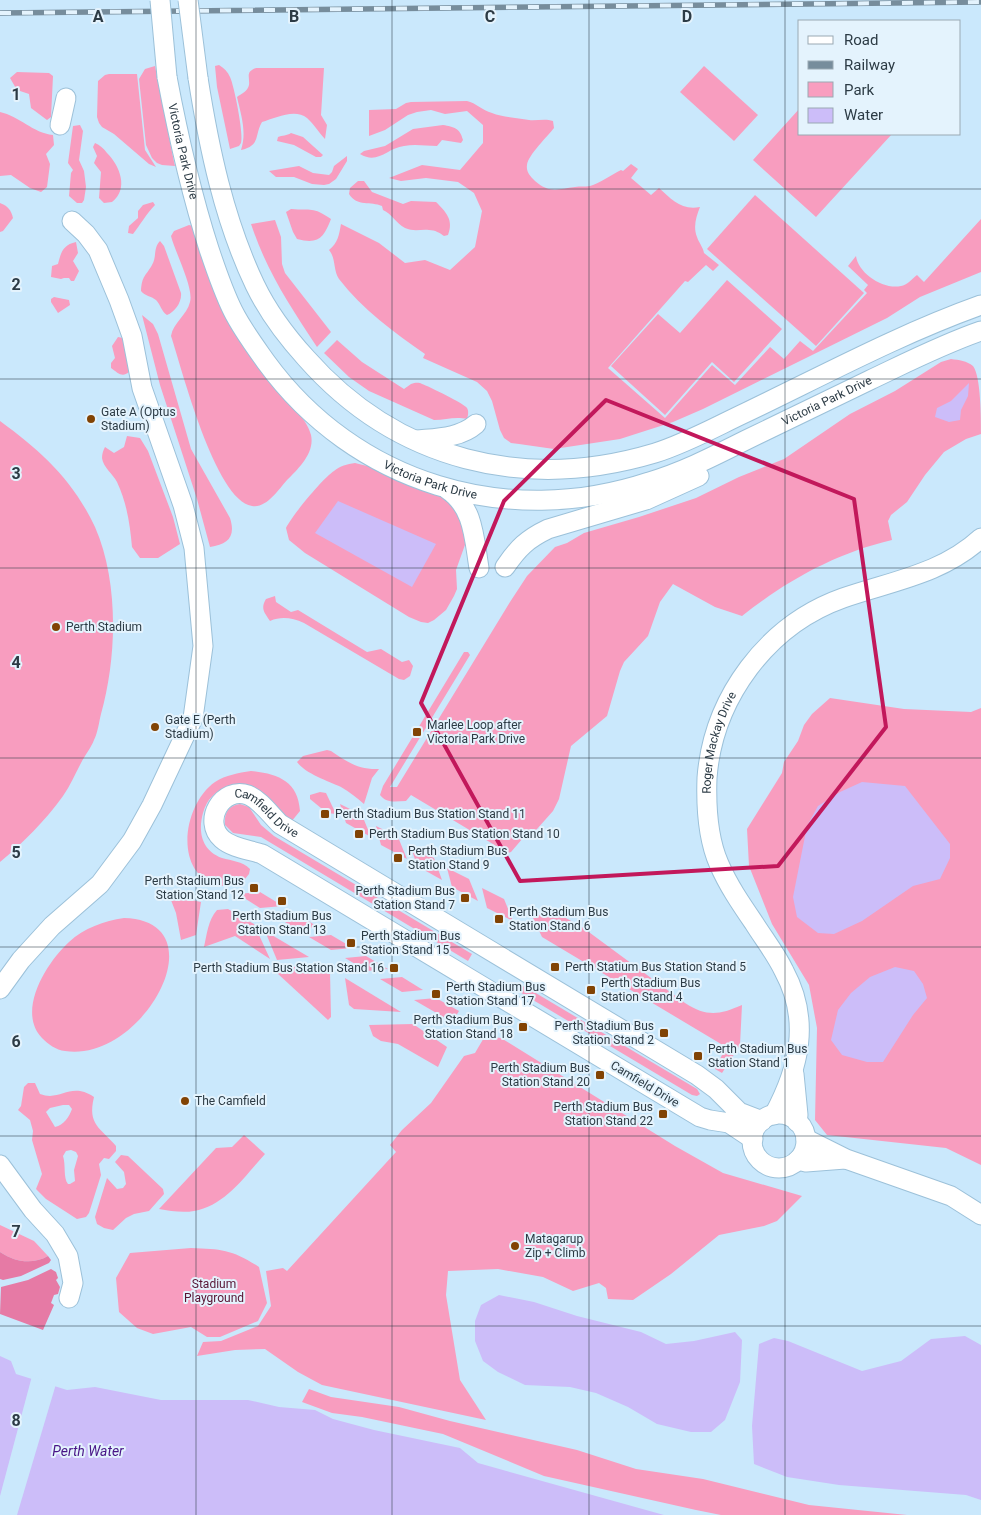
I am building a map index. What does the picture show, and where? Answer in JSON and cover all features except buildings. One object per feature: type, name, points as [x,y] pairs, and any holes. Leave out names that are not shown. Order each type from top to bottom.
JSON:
[{"type":"street","name":"Victoria Park Drive","points":[[160,0],[168,77],[184,159],[203,229],[219,278],[233,311],[269,366],[301,403],[338,435],[364,453],[414,477],[446,488],[494,498],[547,501],[600,496],[650,482],[694,466],[913,359],[981,331]]},
{"type":"street","name":"Victoria Park Drive","points":[[188,0],[198,78],[212,152],[230,221],[256,286],[273,317],[294,346],[337,390],[361,410],[379,422],[450,454],[485,464],[504,467],[557,470],[605,465],[658,452],[939,320],[981,305]]},
{"type":"street","points":[[60,125],[66,98]]},
{"type":"street","points":[[0,989],[21,960],[52,926],[100,884],[132,841],[152,805],[193,718],[203,646],[194,548],[183,505],[142,388],[132,336],[120,300],[98,250],[86,234],[72,222]]},
{"type":"street","points":[[505,567],[522,544],[534,536],[646,500],[802,427],[860,396],[913,359]]},
{"type":"street","points":[[416,440],[455,435],[470,429],[476,424]]},
{"type":"street","points":[[446,488],[456,495],[467,510],[479,568]]},
{"type":"street","name":"Roger Mackay Drive","points":[[794,1070],[800,1031],[793,989],[784,970],[732,890],[718,863],[707,801],[707,778],[716,733],[731,696],[750,665],[775,639],[794,624],[826,605],[948,563],[981,538]]},
{"type":"street","name":"Camfield Drive","points":[[752,1138],[729,1123],[700,1117],[262,854],[228,843],[215,830],[215,811],[227,797],[236,794],[246,794],[254,798],[280,824],[697,1075],[716,1089],[739,1112],[768,1118]]},
{"type":"street","points":[[768,1118],[794,1070]]},
{"type":"street","points":[[794,1070],[797,1122]]},
{"type":"street","points":[[782,1115],[790,1117],[797,1122],[804,1132],[806,1139],[803,1154],[798,1160],[783,1168],[767,1166],[756,1155],[753,1147],[752,1138],[757,1126],[768,1118],[782,1115]]},
{"type":"street","points":[[806,1139],[846,1159],[951,1196],[981,1214]]},
{"type":"street","points":[[798,1160],[806,1162],[846,1159]]},
{"type":"street","points":[[0,1165],[33,1210],[55,1234],[68,1256],[73,1283],[69,1298]]},
{"type":"highlighted area","points":[[606,400],[854,499],[886,727],[778,866],[520,881],[421,703],[504,501]]},
{"type":"green space","points":[[219,65],[226,70],[230,77],[240,121],[241,143],[239,146],[230,149],[217,87],[215,66]]},
{"type":"green space","points":[[155,66],[175,166],[157,163],[152,158],[146,145],[139,79],[145,69]]},
{"type":"green space","points":[[704,66],[758,115],[734,141],[680,92]]},
{"type":"green space","points":[[256,68],[324,68],[321,115],[327,125],[325,139],[307,118],[302,115],[291,114],[262,122],[254,143],[241,150],[243,130],[237,97],[247,89],[249,73]]},
{"type":"green space","points":[[17,72],[49,73],[53,76],[51,117],[47,120],[31,108],[29,94],[17,90],[10,78]]},
{"type":"green space","points":[[109,74],[137,74],[145,150],[156,167],[149,164],[99,123],[97,117],[98,81]]},
{"type":"green space","points":[[467,101],[500,116],[553,121],[554,128],[534,151],[527,165],[530,176],[545,188],[554,190],[590,186],[621,170],[623,171],[631,164],[638,169],[631,178],[651,195],[659,188],[682,206],[700,207],[695,230],[697,237],[704,253],[719,265],[713,271],[706,265],[688,282],[685,281],[608,368],[665,418],[712,365],[735,385],[770,347],[784,359],[800,341],[813,351],[867,293],[864,290],[868,285],[848,266],[856,256],[866,274],[879,283],[894,287],[901,286],[917,275],[924,282],[981,219],[981,272],[920,297],[887,318],[673,422],[620,439],[554,449],[511,443],[504,438],[500,430],[492,401],[487,391],[477,382],[423,358],[425,354],[368,310],[339,279],[329,250],[336,242],[341,224],[379,243],[405,263],[425,260],[450,270],[475,247],[482,211],[474,193],[458,182],[426,178],[401,181],[389,178],[422,165],[460,170],[483,143],[483,125],[467,111],[445,114],[431,110],[408,115],[385,130],[369,136],[369,110],[396,109],[411,102]]},
{"type":"green space","points":[[798,110],[798,135],[891,135],[816,217],[753,160]]},
{"type":"green space","points":[[0,112],[39,131],[53,135],[54,145],[46,154],[50,164],[47,187],[41,192],[30,188],[11,175],[0,176]]},
{"type":"green space","points":[[80,125],[83,131],[79,160],[84,171],[86,187],[84,200],[82,203],[77,203],[69,196],[71,173],[73,170],[68,163],[73,126]]},
{"type":"green space","points":[[443,125],[453,127],[458,131],[463,140],[461,143],[442,140],[437,146],[416,145],[398,147],[372,158],[360,154],[364,151],[385,146],[413,129]]},
{"type":"green space","points":[[291,133],[303,137],[323,155],[316,157],[294,145],[277,141],[278,137]]},
{"type":"green space","points":[[95,143],[112,158],[119,171],[121,178],[120,191],[112,202],[104,203],[99,198],[101,172],[94,163],[97,156],[93,147]]},
{"type":"green space","points":[[347,156],[347,161],[336,179],[324,185],[312,184],[294,177],[276,177],[269,171],[299,166],[313,173],[329,175],[334,166]]},
{"type":"green space","points":[[358,181],[364,181],[372,192],[403,204],[411,201],[436,202],[448,217],[450,230],[448,235],[444,236],[431,230],[405,228],[383,210],[382,206],[356,201],[349,194],[350,188]]},
{"type":"green space","points":[[755,195],[864,293],[816,346],[707,249]]},
{"type":"green space","points":[[153,202],[155,205],[133,234],[128,233],[129,226],[138,218],[138,211],[143,205]]},
{"type":"green space","points":[[0,203],[9,209],[13,218],[3,231],[0,232]]},
{"type":"green space","points":[[291,209],[312,210],[325,215],[331,219],[326,231],[316,240],[304,241],[297,239],[286,212]]},
{"type":"green space","points":[[275,220],[281,237],[282,264],[285,273],[331,332],[317,347],[288,303],[264,258],[251,224]]},
{"type":"green space","points":[[189,225],[193,226],[241,341],[252,359],[274,387],[300,415],[311,435],[312,442],[305,460],[272,498],[257,506],[252,506],[238,498],[225,482],[202,431],[171,336],[174,327],[188,307],[190,296],[187,279],[171,236],[174,231]]},
{"type":"green space","points":[[160,241],[164,246],[181,293],[177,306],[173,312],[167,315],[156,300],[141,291],[143,279],[153,262],[156,247]]},
{"type":"green space","points":[[76,242],[78,253],[73,261],[79,271],[74,281],[71,281],[69,278],[51,277],[52,266],[58,264],[63,250],[68,245]]},
{"type":"green space","points":[[727,280],[782,329],[734,382],[712,362],[665,415],[611,366],[658,314],[680,333]]},
{"type":"green space","points":[[54,297],[69,300],[70,305],[58,313],[51,302],[51,299]]},
{"type":"green space","points":[[142,315],[153,324],[158,334],[191,449],[230,518],[232,525],[231,535],[222,544],[210,547],[197,499],[160,385]]},
{"type":"green space","points":[[118,337],[123,338],[125,342],[129,372],[124,375],[111,368],[111,363],[115,358],[112,346]]},
{"type":"green space","points":[[337,340],[362,362],[404,389],[411,384],[419,383],[465,406],[468,409],[467,419],[434,420],[369,391],[349,377],[324,353]]},
{"type":"green space","points":[[951,359],[968,363],[976,371],[980,398],[981,434],[966,439],[944,452],[925,475],[907,502],[891,515],[888,521],[892,540],[851,552],[812,570],[776,591],[742,616],[715,607],[673,584],[660,602],[648,636],[624,662],[607,716],[571,746],[559,799],[553,811],[537,829],[523,838],[511,852],[508,853],[411,795],[406,801],[389,801],[380,795],[383,786],[464,652],[468,652],[470,655],[390,787],[397,787],[527,576],[555,547],[567,543],[584,533],[696,498],[739,477],[784,459],[850,414],[895,391],[941,362]]},
{"type":"green space","name":"Perth Stadium","points":[[0,421],[55,468],[77,495],[86,510],[103,548],[112,595],[113,620],[110,668],[93,743],[68,788],[49,814],[0,862]]},
{"type":"green space","points":[[127,436],[140,438],[148,451],[173,517],[180,544],[158,558],[140,558],[132,547],[126,506],[117,482],[102,458],[105,447],[114,453],[124,447]]},
{"type":"green space","points":[[355,463],[371,467],[418,488],[444,496],[456,505],[466,542],[456,570],[457,589],[446,610],[428,623],[409,617],[305,553],[289,540],[286,528],[308,498],[336,469]]},
{"type":"green space","points":[[275,596],[276,602],[291,612],[298,610],[367,652],[381,649],[402,662],[409,660],[413,666],[410,676],[404,680],[399,679],[304,623],[287,618],[270,621],[263,606],[266,599]]},
{"type":"green space","points":[[830,698],[904,709],[971,712],[981,708],[981,1165],[946,1148],[827,1135],[815,1120],[817,1028],[809,985],[772,924],[749,866],[747,829],[782,773],[784,762],[798,741],[804,725],[812,714]]},
{"type":"green space","points":[[327,750],[359,767],[379,769],[372,778],[364,804],[344,789],[311,774],[297,762],[303,756]]},
{"type":"green space","points":[[251,771],[270,774],[285,781],[295,793],[300,811],[291,822],[229,786],[216,793],[209,800],[203,813],[201,833],[205,845],[215,855],[240,863],[250,869],[249,874],[240,885],[217,885],[203,878],[194,867],[189,853],[190,821],[204,792],[215,782],[228,776]]},
{"type":"green space","points":[[320,792],[326,793],[336,814],[327,813],[310,799],[310,795]]},
{"type":"green space","points":[[240,804],[249,807],[261,825],[274,836],[472,954],[468,961],[261,837],[233,833],[225,825],[225,817],[230,808]]},
{"type":"green space","points":[[340,804],[362,815],[371,837],[346,823]]},
{"type":"green space","points":[[376,826],[398,837],[407,859],[381,845]]},
{"type":"green space","points":[[411,847],[434,858],[442,880],[417,866]]},
{"type":"green space","points":[[447,868],[469,879],[478,901],[452,887]]},
{"type":"green space","points":[[482,888],[504,899],[513,921],[487,908]]},
{"type":"green space","points":[[260,892],[283,906],[260,908],[238,894]]},
{"type":"green space","points":[[169,895],[201,902],[196,935],[181,940],[176,913]]},
{"type":"green space","points":[[228,909],[254,924],[270,959],[235,936],[204,947],[208,927],[214,914],[217,910]]},
{"type":"green space","points":[[297,914],[318,927],[295,929],[275,915]]},
{"type":"green space","points":[[554,914],[582,927],[693,1008],[713,1013],[726,1011],[742,1005],[740,1045],[722,1073],[715,1069],[724,1051],[721,1044],[542,937],[533,918],[537,915]]},
{"type":"green space","points":[[124,918],[153,925],[167,942],[169,965],[160,990],[144,1015],[121,1036],[94,1049],[65,1051],[55,1048],[42,1038],[35,1027],[32,1014],[33,1001],[44,974],[60,951],[75,937],[95,926]]},
{"type":"green space","points":[[265,931],[309,957],[277,960]]},
{"type":"green space","points":[[331,935],[353,948],[331,950],[309,937]]},
{"type":"green space","points":[[366,956],[388,969],[367,971],[345,958]]},
{"type":"green space","points":[[321,964],[330,972],[331,1017],[328,1020],[277,973],[282,968]]},
{"type":"green space","points":[[402,977],[423,990],[402,992],[380,979]]},
{"type":"green space","points":[[345,978],[401,1012],[354,1009],[349,1005]]},
{"type":"green space","points":[[514,982],[529,989],[697,1089],[700,1094],[697,1096],[692,1095],[518,991],[512,987],[511,983]]},
{"type":"green space","points":[[436,998],[459,1011],[452,1022],[414,1000]]},
{"type":"green space","points":[[413,1024],[447,1047],[438,1067],[398,1044],[381,1041],[373,1036],[369,1025]]},
{"type":"green space","points":[[485,1036],[501,1038],[675,1146],[723,1173],[802,1196],[777,1221],[764,1226],[719,1235],[671,1274],[633,1300],[608,1299],[606,1288],[599,1283],[573,1291],[543,1277],[498,1269],[448,1271],[446,1295],[460,1380],[486,1420],[322,1385],[298,1372],[265,1349],[235,1350],[197,1356],[203,1342],[221,1341],[258,1326],[271,1306],[266,1271],[283,1268],[287,1271],[396,1152],[390,1145],[402,1130],[431,1103],[464,1056],[475,1053]]},
{"type":"green space","points":[[28,1083],[35,1083],[40,1094],[47,1096],[78,1091],[94,1097],[92,1114],[94,1120],[116,1146],[116,1151],[109,1159],[104,1158],[99,1164],[101,1175],[86,1217],[77,1219],[46,1199],[36,1189],[42,1174],[32,1140],[33,1131],[30,1120],[18,1110],[21,1106],[24,1087]],"holes":[[[69,1105],[72,1109],[66,1120],[55,1127],[46,1112],[50,1108]],[[66,1151],[76,1152],[78,1156],[74,1170],[75,1181],[68,1184],[63,1156]]]},
{"type":"green space","points":[[244,1135],[265,1154],[225,1197],[205,1208],[194,1211],[181,1212],[159,1209],[216,1148],[232,1147]]},
{"type":"green space","points":[[121,1155],[128,1156],[163,1189],[164,1194],[149,1211],[126,1218],[113,1230],[97,1224],[95,1217],[107,1178],[117,1189],[123,1188],[126,1184],[124,1172],[115,1162]]},
{"type":"green space","points":[[0,1225],[34,1241],[48,1256],[36,1261],[24,1261],[0,1252]]},
{"type":"green space","name":"Stadium Playground","points":[[191,1248],[227,1252],[242,1257],[259,1267],[267,1303],[258,1321],[220,1337],[207,1337],[191,1327],[153,1334],[137,1328],[119,1312],[116,1278],[130,1253]]},
{"type":"green space","points":[[309,1389],[331,1397],[399,1407],[450,1421],[577,1450],[636,1469],[703,1479],[809,1505],[907,1515],[721,1515],[696,1510],[544,1476],[443,1434],[362,1417],[332,1413],[302,1402]]},
{"type":"shaded area","points":[[0,1252],[24,1261],[36,1261],[48,1256],[51,1260],[49,1263],[21,1276],[3,1280],[0,1279]]},
{"type":"shaded area","points":[[51,1269],[56,1272],[58,1278],[56,1280],[60,1287],[58,1294],[54,1295],[51,1303],[54,1305],[43,1330],[0,1314],[1,1287],[28,1280]]},
{"type":"water","points":[[969,383],[968,396],[961,410],[960,420],[949,422],[935,417],[937,408],[951,401]]},
{"type":"water","points":[[338,501],[436,544],[412,587],[315,533]]},
{"type":"water","points":[[862,782],[905,786],[950,844],[950,858],[940,879],[913,886],[862,921],[834,934],[818,933],[797,917],[793,897],[807,826],[818,806],[840,792]]},
{"type":"water","points":[[895,967],[914,971],[923,984],[927,998],[913,1015],[883,1062],[867,1062],[842,1055],[831,1040],[838,1010],[851,993],[870,977]]},
{"type":"water","points":[[499,1295],[534,1302],[577,1316],[641,1332],[666,1344],[694,1341],[735,1332],[742,1340],[740,1382],[725,1420],[711,1432],[691,1432],[657,1424],[628,1407],[596,1393],[570,1387],[525,1385],[498,1372],[483,1361],[475,1341],[475,1321],[481,1305]]},
{"type":"water","points":[[965,1336],[981,1345],[981,1500],[966,1495],[839,1485],[787,1477],[754,1464],[752,1426],[759,1344],[774,1338],[788,1341],[862,1371],[901,1361],[931,1339]]},
{"type":"water","name":"Perth Water","points":[[0,1356],[11,1361],[16,1374],[67,1390],[95,1387],[161,1400],[248,1400],[279,1407],[315,1410],[333,1419],[374,1430],[460,1448],[478,1463],[664,1515],[0,1515]]},
{"type":"pier","points":[[32,1376],[56,1384],[17,1515],[0,1515],[0,1496]]},
{"type":"railway","points":[[0,13],[981,2]]},
{"type":"place","name":"Gate A (Optus Stadium)","points":[[91,419]]},
{"type":"place","name":"Perth Stadium","points":[[56,627]]},
{"type":"place","name":"Gate E (Perth Stadium)","points":[[155,727]]},
{"type":"place","name":"Marlee Loop after Victoria Park Drive","points":[[417,732]]},
{"type":"place","name":"Perth Stadium Bus Station Stand 11","points":[[325,814]]},
{"type":"place","name":"Perth Stadium Bus Station Stand 10","points":[[359,834]]},
{"type":"place","name":"Perth Stadium Bus Station Stand 9","points":[[398,858]]},
{"type":"place","name":"Perth Stadium Bus Station Stand 12","points":[[254,888]]},
{"type":"place","name":"Perth Stadium Bus Station Stand 7","points":[[465,898]]},
{"type":"place","name":"Perth Stadium Bus Station Stand 13","points":[[282,901]]},
{"type":"place","name":"Perth Stadium Bus Station Stand 6","points":[[499,919]]},
{"type":"place","name":"Perth Stadium Bus Station Stand 15","points":[[351,943]]},
{"type":"place","name":"Perth Statium Bus Station Stand 5","points":[[555,967]]},
{"type":"place","name":"Perth Stadium Bus Station Stand 16","points":[[394,968]]},
{"type":"place","name":"Perth Stadium Bus Station Stand 4","points":[[591,990]]},
{"type":"place","name":"Perth Stadium Bus Station Stand 17","points":[[436,994]]},
{"type":"place","name":"Perth Stadium Bus Station Stand 18","points":[[523,1027]]},
{"type":"place","name":"Perth Stadium Bus Station Stand 2","points":[[664,1033]]},
{"type":"place","name":"Perth Stadium Bus Station Stand 1","points":[[698,1056]]},
{"type":"place","name":"Perth Stadium Bus Station Stand 20","points":[[600,1075]]},
{"type":"place","name":"The Camfield","points":[[185,1101]]},
{"type":"place","name":"Perth Stadium Bus Station Stand 22","points":[[663,1114]]},
{"type":"place","name":"Matagarup Zip + Climb","points":[[515,1246]]}]
